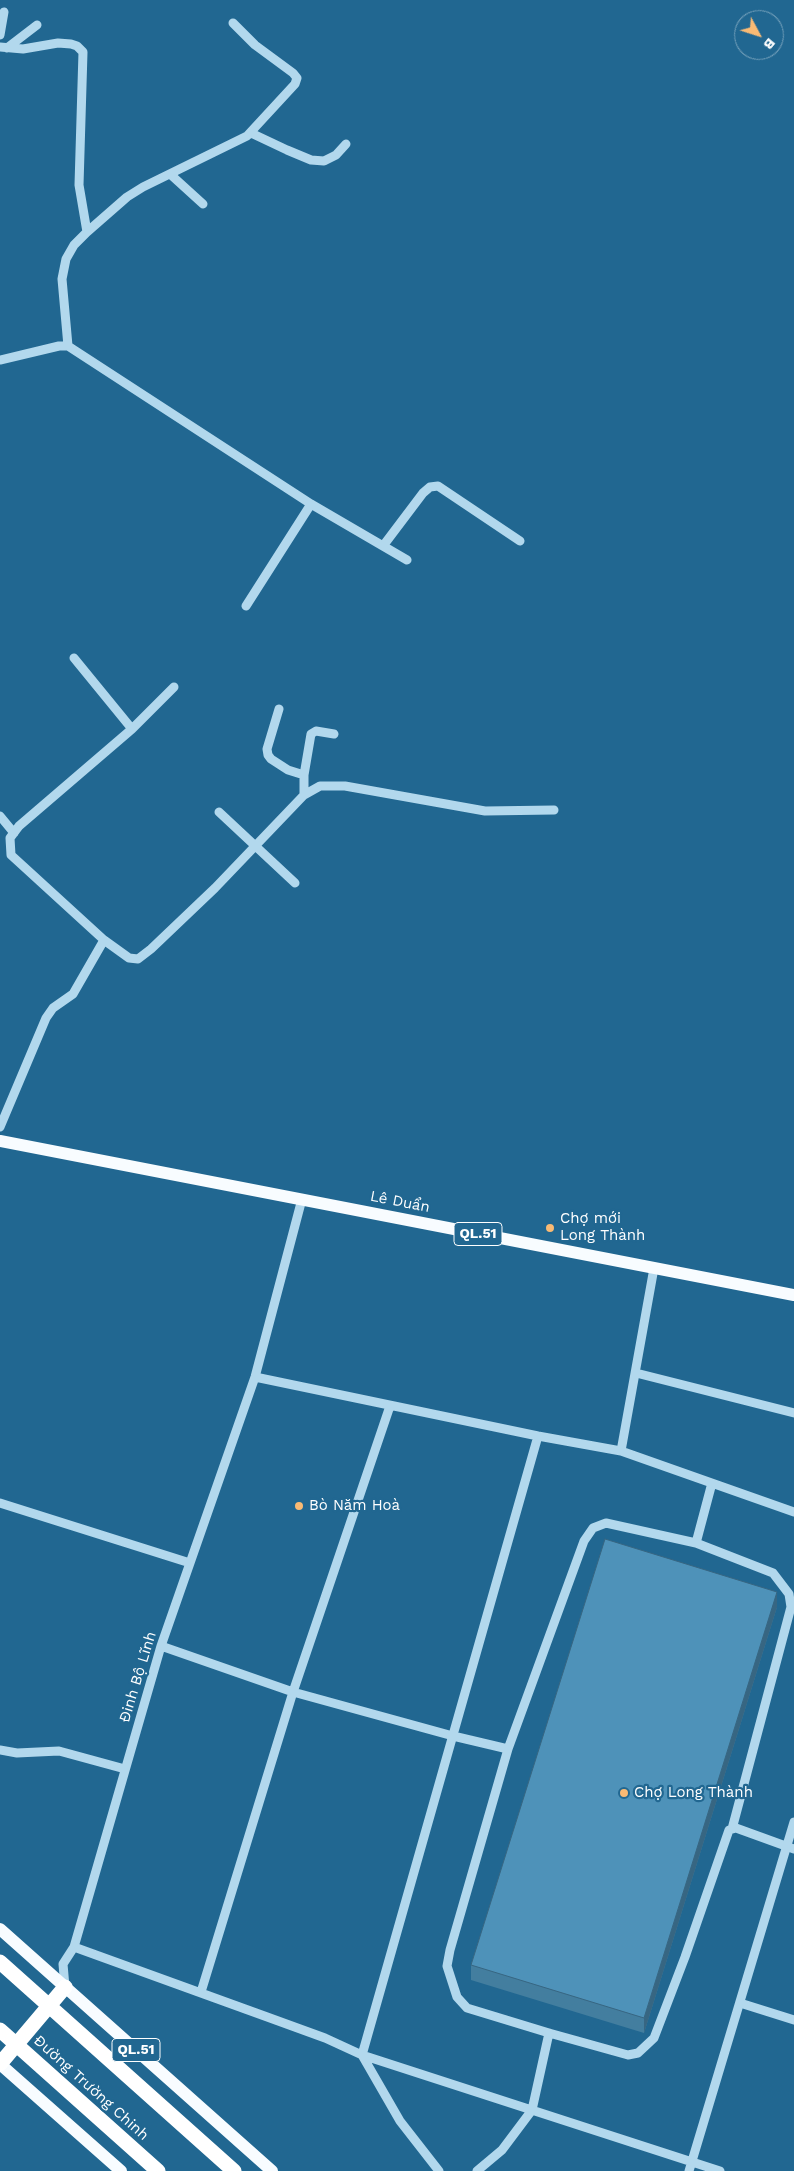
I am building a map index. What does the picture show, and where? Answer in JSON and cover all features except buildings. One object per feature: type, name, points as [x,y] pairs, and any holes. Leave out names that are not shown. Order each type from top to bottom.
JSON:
[{"type":"highway","name":"QL.51","points":[[0,1962],[234,2171]]},
{"type":"highway","points":[[0,2064],[65,1987]]},
{"type":"highway","name":"Đường Trường Chinh","points":[[0,2030],[158,2171]]},
{"type":"main road","name":"Lê Duẩn","points":[[0,1140],[794,1295]]},
{"type":"main road","name":"QL.51","points":[[0,1929],[272,2171]]},
{"type":"main road","points":[[0,2064],[120,2171]]},
{"type":"street","points":[[0,35],[4,12]]},
{"type":"street","points":[[68,346],[62,279],[66,260],[74,245],[86,232],[127,197],[143,187],[251,133],[295,84],[297,78],[255,45],[233,23]]},
{"type":"street","points":[[3,47],[37,25]]},
{"type":"street","points":[[3,47],[23,49],[58,43],[77,46],[83,52],[79,185],[86,232]]},
{"type":"street","points":[[251,133],[303,156],[324,161],[336,155],[346,144]]},
{"type":"street","points":[[170,174],[203,204]]},
{"type":"street","points":[[0,360],[59,346],[68,346],[311,504],[407,560]]},
{"type":"street","points":[[383,546],[423,493],[430,487],[438,486],[520,541]]},
{"type":"street","points":[[246,606],[311,504]]},
{"type":"street","points":[[74,658],[132,729]]},
{"type":"street","points":[[174,687],[132,729],[19,826],[12,835],[11,855],[104,940],[129,958],[138,959],[151,949],[256,848],[304,795],[320,786],[345,786],[485,811],[554,810]]},
{"type":"street","points":[[279,709],[267,749],[268,756],[288,770],[304,775]]},
{"type":"street","points":[[304,795],[304,775],[311,734],[316,731],[334,734]]},
{"type":"street","points":[[219,812],[295,882]]},
{"type":"street","points":[[0,816],[12,835]]},
{"type":"street","points":[[0,836],[12,835]]},
{"type":"street","points":[[0,1127],[46,1018],[53,1008],[73,994],[104,940]]},
{"type":"street","name":"Đinh Bộ Lĩnh","points":[[65,1987],[63,1964],[74,1947],[161,1646],[255,1377],[302,1199]]},
{"type":"street","points":[[620,1451],[654,1268]]},
{"type":"street","points":[[636,1373],[794,1413]]},
{"type":"street","points":[[255,1377],[390,1406],[620,1451],[794,1512]]},
{"type":"street","points":[[201,1992],[293,1692],[390,1406]]},
{"type":"street","points":[[438,2171],[400,2121],[362,2055],[538,1436]]},
{"type":"street","points":[[696,1542],[712,1483]]},
{"type":"street","points":[[0,1503],[190,1563]]},
{"type":"street","points":[[606,1523],[696,1542],[773,1573],[789,1594],[791,1608],[732,1828],[729,1830],[682,1966],[654,2038],[638,2053],[628,2055],[467,2008],[457,1997],[448,1966],[450,1950],[508,1749],[584,1541],[593,1528],[606,1523]]},
{"type":"street","points":[[161,1646],[293,1692],[453,1736],[508,1749]]},
{"type":"street","points":[[0,1750],[17,1753],[59,1751],[126,1769]]},
{"type":"street","points":[[691,2166],[740,2003],[790,1847],[794,1822]]},
{"type":"street","points":[[732,1828],[790,1847]]},
{"type":"street","points":[[74,1947],[325,2038],[362,2055],[532,2110],[691,2166],[720,2171]]},
{"type":"street","points":[[740,2003],[794,2020]]},
{"type":"street","points":[[477,2171],[502,2150],[532,2110],[549,2033]]},
{"type":"place","name":"Chợ mới Long Thành","points":[[550,1228]]},
{"type":"place","name":"Bò Năm Hoà","points":[[299,1506]]},
{"type":"place","name":"Chợ Long Thành","points":[[624,1793]]}]
